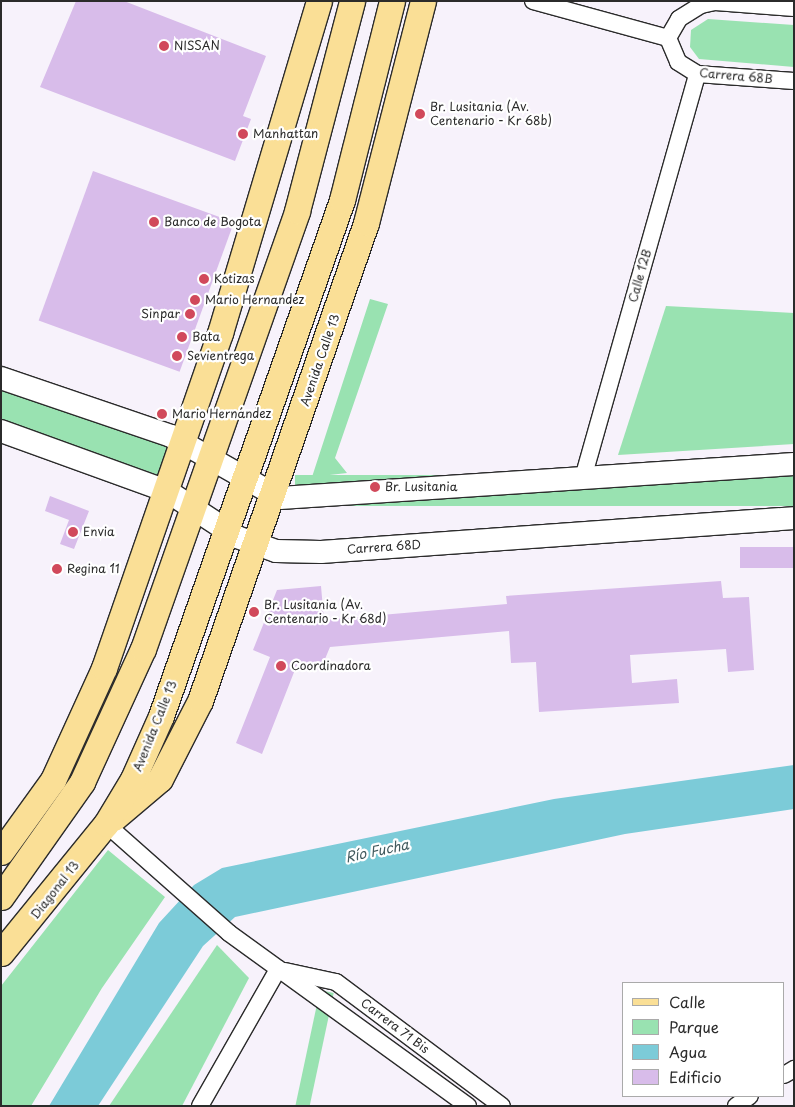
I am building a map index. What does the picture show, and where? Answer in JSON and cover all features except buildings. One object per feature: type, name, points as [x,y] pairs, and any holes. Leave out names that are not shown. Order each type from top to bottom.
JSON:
[{"type":"main road","points":[[1,897],[43,843],[82,782],[121,703],[211,458],[297,211],[352,1]]},
{"type":"main road","name":"Avenida Calle 13","points":[[106,824],[145,754],[228,531],[353,162],[392,1]]},
{"type":"main road","name":"Avenida Calle 13","points":[[106,824],[150,790],[182,744],[274,496],[366,223],[409,63],[423,1]]},
{"type":"main road","points":[[1,852],[53,780],[104,668],[183,441],[319,3]]},
{"type":"main road","points":[[353,162],[409,63]]},
{"type":"main road","points":[[1,378],[183,441],[245,482],[274,496],[300,499],[794,464]]},
{"type":"main road","name":"Carrera 68D","points":[[1,431],[166,491],[228,531],[256,545],[276,551],[321,552],[794,518]]},
{"type":"main road","points":[[43,843],[53,780]]},
{"type":"main road","name":"Diagonal 13","points":[[1,954],[106,824]]},
{"type":"street","points":[[533,1],[668,38],[679,19],[701,5],[715,2],[794,8]]},
{"type":"street","name":"Carrera 68B","points":[[668,38],[678,62],[696,74],[794,81]]},
{"type":"street","name":"Calle 12B","points":[[583,478],[696,74]]},
{"type":"street","name":"Carrera 71 Bis","points":[[106,824],[228,933],[468,1106]]},
{"type":"street","points":[[200,1106],[278,969]]},
{"type":"street","name":"Carrera 71 Bis","points":[[278,969],[336,982],[502,1106]]},
{"type":"street","points":[[736,1106],[749,1097]]},
{"type":"green space","points":[[708,19],[794,25],[794,67],[699,59],[690,47],[691,30]]},
{"type":"green space","points":[[370,299],[388,304],[335,458],[347,473],[312,477]]},
{"type":"green space","points":[[666,306],[794,313],[794,444],[618,455]]},
{"type":"green space","points":[[1,388],[174,448],[164,477],[1,421]]},
{"type":"green space","points":[[295,475],[794,475],[794,506],[295,506]]},
{"type":"green space","points":[[108,850],[165,897],[102,988],[31,1106],[1,1106],[1,986]]},
{"type":"green space","points":[[217,945],[249,978],[182,1106],[109,1106]]},
{"type":"green space","points":[[320,990],[334,993],[310,1106],[295,1106]]},
{"type":"water","name":"Río Fucha","points":[[794,765],[794,809],[625,834],[235,917],[203,946],[98,1106],[49,1106],[159,923],[194,885],[222,868],[554,799]]},
{"type":"place","name":"NISSAN","points":[[164,46]]},
{"type":"place","name":"Br. Lusitania (Av. Centenario - Kr 68b)","points":[[420,114]]},
{"type":"place","name":"Manhattan","points":[[243,134]]},
{"type":"place","name":"Banco de Bogota","points":[[154,222]]},
{"type":"place","name":"Kotizas","points":[[204,279]]},
{"type":"place","name":"Mario Hernandez","points":[[195,300]]},
{"type":"place","name":"Sinpar","points":[[190,314]]},
{"type":"place","name":"Bata","points":[[182,337]]},
{"type":"place","name":"Sevientrega","points":[[177,356]]},
{"type":"place","name":"Mario Hernández","points":[[162,414]]},
{"type":"place","name":"Br. Lusitania","points":[[375,487]]},
{"type":"place","name":"Envia","points":[[73,532]]},
{"type":"place","name":"Regina 11","points":[[57,569]]},
{"type":"place","name":"Br. Lusitania (Av. Centenario - Kr 68d)","points":[[254,612]]},
{"type":"place","name":"Coordinadora","points":[[281,666]]}]
